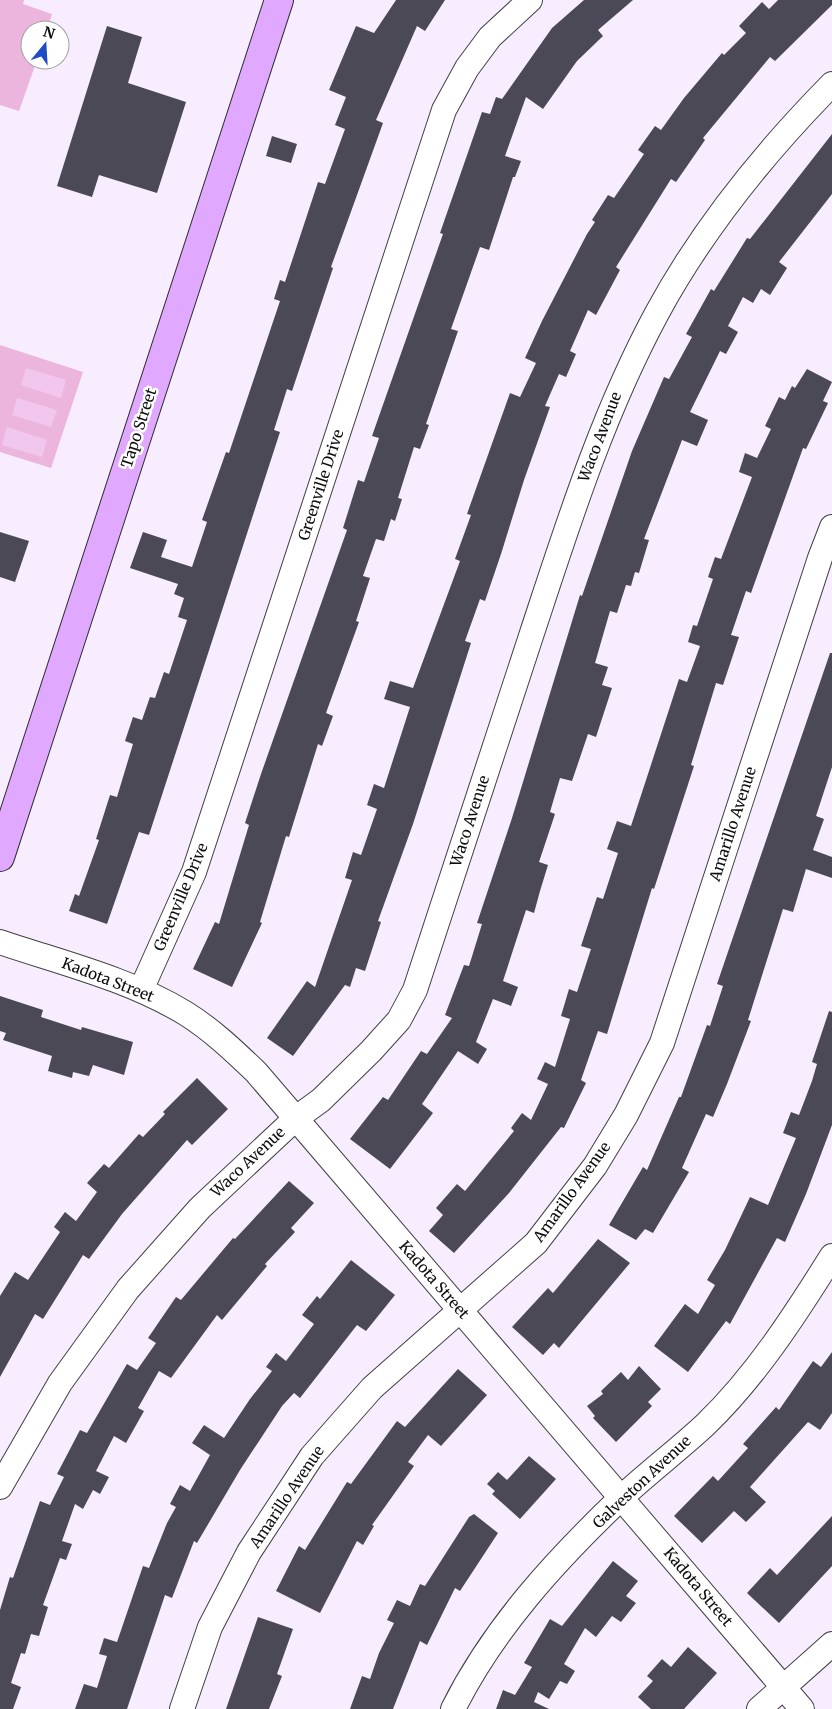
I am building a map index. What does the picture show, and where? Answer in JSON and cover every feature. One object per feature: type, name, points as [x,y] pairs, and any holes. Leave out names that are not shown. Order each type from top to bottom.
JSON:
[{"type":"street","name":"Tapo Street","points":[[0,857],[279,0]]},
{"type":"street","name":"Greenville Drive","points":[[141,990],[194,872],[444,110],[467,68],[490,37],[530,0]]},
{"type":"street","name":"Waco Avenue","points":[[0,1487],[60,1383],[128,1289],[200,1208],[294,1119],[321,1100],[371,1051],[399,1020],[415,990],[584,474],[619,388],[658,310],[714,222],[782,135],[832,84]]},
{"type":"street","name":"Amarillo Avenue","points":[[182,1709],[215,1619],[249,1552],[312,1456],[372,1388],[459,1309],[536,1243],[590,1174],[626,1115],[662,1043],[820,558],[832,527]]},
{"type":"street","name":"Kadota Street","points":[[0,942],[141,990],[186,1014],[223,1042],[256,1072],[294,1119],[622,1497],[802,1709]]},
{"type":"street","name":"Galveston Avenue","points":[[453,1709],[470,1674],[514,1610],[622,1497],[705,1424],[751,1374],[794,1316],[832,1256]]},
{"type":"street","points":[[759,1709],[832,1644]]},
{"type":"shaded area","points":[[0,0],[24,0],[23,4],[52,14],[50,20],[20,20],[20,70],[33,70],[19,111],[0,105]]},
{"type":"shaded area","points":[[0,345],[83,372],[51,468],[0,452]]},
{"type":"shaded area","points":[[26,368],[66,380],[61,398],[21,385]]},
{"type":"shaded area","points":[[17,398],[57,410],[51,427],[12,415]]},
{"type":"shaded area","points":[[7,427],[47,440],[42,457],[2,445]]},
{"type":"building","points":[[396,0],[445,0],[425,31],[417,26],[376,120],[383,123],[331,267],[333,268],[292,391],[287,389],[274,430],[280,432],[149,835],[139,832],[107,924],[69,911],[75,894],[79,896],[99,840],[96,839],[110,795],[117,797],[133,744],[125,741],[133,717],[142,720],[150,697],[155,698],[164,672],[169,674],[187,620],[178,617],[184,598],[174,594],[178,584],[130,568],[143,532],[167,540],[161,557],[192,567],[207,522],[202,520],[226,452],[229,453],[280,301],[274,299],[280,280],[285,282],[318,182],[325,184],[345,129],[335,125],[346,97],[329,90],[356,26],[374,33]]},
{"type":"building","points":[[584,0],[633,0],[598,30],[603,36],[577,61],[543,109],[526,97],[505,156],[521,161],[515,177],[513,177],[489,250],[480,247],[451,329],[458,331],[426,424],[429,425],[420,449],[414,447],[398,498],[402,499],[395,521],[391,519],[384,541],[376,539],[363,576],[370,578],[356,621],[359,622],[326,713],[333,716],[322,746],[318,744],[289,837],[286,836],[260,922],[262,923],[232,987],[193,969],[215,922],[219,924],[249,825],[245,823],[347,530],[343,528],[358,480],[364,482],[379,438],[372,436],[443,234],[440,233],[482,112],[490,114],[496,97],[502,99],[552,28]]},
{"type":"building","points":[[778,0],[832,0],[832,5],[775,61],[770,57],[703,138],[705,140],[676,182],[671,179],[616,267],[620,270],[596,315],[588,310],[570,351],[576,354],[566,377],[559,374],[545,406],[550,407],[485,601],[480,599],[465,641],[471,643],[413,824],[378,921],[381,922],[365,971],[356,968],[350,987],[345,985],[293,1056],[267,1038],[307,981],[315,987],[352,880],[345,878],[353,852],[361,855],[377,809],[367,805],[374,784],[384,788],[410,707],[384,699],[390,681],[413,688],[460,561],[455,559],[471,515],[467,514],[510,393],[520,397],[536,363],[525,358],[542,321],[595,222],[592,220],[608,195],[614,198],[644,154],[638,150],[655,126],[661,130],[684,98],[722,53],[724,55],[746,33],[739,26],[762,2],[769,9]]},
{"type":"building","points":[[107,26],[142,37],[128,83],[186,102],[157,193],[99,175],[92,197],[57,186]]},
{"type":"building","points":[[832,134],[832,194],[779,262],[787,268],[770,295],[761,289],[753,303],[743,297],[728,326],[738,332],[726,354],[720,351],[690,412],[708,420],[697,446],[682,440],[644,539],[649,540],[639,573],[635,572],[631,586],[626,585],[617,613],[610,611],[595,663],[608,667],[602,685],[612,688],[596,737],[588,734],[572,781],[560,778],[550,812],[555,814],[539,862],[548,865],[534,913],[526,910],[503,981],[518,987],[511,1006],[493,999],[476,1042],[487,1049],[478,1064],[458,1051],[422,1104],[433,1113],[390,1169],[350,1139],[383,1097],[388,1100],[421,1051],[427,1054],[452,1018],[445,1015],[464,965],[469,966],[482,924],[477,923],[512,818],[580,595],[582,596],[632,451],[664,377],[669,379],[692,337],[686,334],[711,289],[714,291],[747,238],[750,239]]},
{"type":"building","points":[[272,136],[297,144],[291,163],[266,156]]},
{"type":"building","points":[[807,369],[832,382],[823,401],[828,403],[806,449],[803,448],[751,593],[746,591],[731,635],[739,637],[723,685],[716,683],[691,765],[694,766],[654,889],[652,888],[607,1034],[598,1031],[581,1080],[586,1083],[564,1128],[561,1127],[509,1193],[454,1253],[429,1231],[443,1215],[436,1208],[457,1184],[465,1191],[514,1131],[511,1128],[522,1113],[531,1120],[548,1084],[537,1079],[545,1062],[555,1067],[570,1019],[561,1016],[569,989],[577,992],[591,949],[581,946],[597,897],[603,899],[618,853],[607,849],[617,821],[631,826],[679,679],[687,682],[700,646],[688,642],[693,625],[697,626],[713,579],[708,577],[715,557],[721,559],[752,477],[739,472],[745,453],[757,458],[771,429],[765,426],[779,397],[785,400],[792,386],[795,388]]},
{"type":"building","points":[[0,532],[29,541],[15,582],[0,577]]},
{"type":"building","points":[[830,653],[832,653],[832,767],[816,816],[824,819],[813,850],[832,857],[832,878],[806,869],[793,912],[783,909],[748,1020],[751,1021],[727,1084],[713,1117],[706,1114],[682,1168],[689,1172],[653,1233],[645,1229],[636,1240],[609,1225],[643,1167],[647,1170],[679,1097],[681,1097],[707,1025],[710,1026],[723,986],[717,984]]},
{"type":"building","points":[[0,996],[43,1010],[41,1017],[81,1030],[82,1027],[133,1042],[124,1075],[93,1065],[89,1076],[73,1072],[72,1078],[48,1071],[52,1056],[3,1040],[6,1033],[0,1031]]},
{"type":"building","points":[[829,1011],[832,1012],[832,1125],[806,1194],[785,1242],[777,1238],[730,1324],[726,1321],[688,1372],[654,1346],[685,1304],[698,1314],[715,1285],[707,1280],[725,1250],[750,1197],[768,1205],[796,1138],[783,1133],[791,1112],[799,1115],[812,1081],[817,1064],[812,1062]]},
{"type":"building","points":[[197,1078],[228,1109],[192,1145],[187,1140],[122,1214],[89,1259],[83,1255],[43,1319],[35,1314],[0,1377],[0,1296],[15,1272],[28,1280],[60,1232],[54,1227],[65,1212],[76,1221],[97,1192],[87,1183],[104,1164],[109,1168],[139,1134],[143,1137],[165,1114],[163,1112]]},
{"type":"building","points":[[289,1181],[314,1203],[291,1228],[295,1232],[265,1264],[267,1266],[222,1320],[217,1315],[171,1378],[159,1371],[138,1408],[144,1411],[126,1443],[114,1436],[96,1471],[109,1477],[100,1494],[93,1490],[83,1509],[75,1504],[62,1541],[72,1544],[66,1560],[60,1558],[43,1605],[48,1607],[39,1636],[31,1634],[25,1654],[21,1653],[11,1683],[21,1687],[13,1709],[0,1709],[0,1610],[10,1577],[13,1578],[40,1501],[50,1505],[64,1477],[57,1474],[80,1430],[87,1433],[127,1364],[137,1370],[156,1343],[148,1338],[176,1297],[181,1300],[233,1238],[235,1239]]},
{"type":"building","points":[[598,1239],[630,1263],[559,1348],[554,1343],[543,1355],[512,1327],[548,1288],[553,1293]]},
{"type":"building","points":[[351,1260],[395,1295],[366,1331],[357,1325],[300,1398],[294,1393],[282,1406],[240,1470],[197,1543],[194,1541],[172,1598],[165,1595],[127,1709],[75,1709],[84,1684],[97,1688],[107,1656],[99,1654],[104,1638],[117,1642],[143,1566],[149,1568],[167,1523],[176,1507],[170,1504],[180,1485],[190,1491],[210,1455],[192,1443],[204,1425],[224,1438],[250,1399],[272,1371],[266,1367],[276,1353],[286,1361],[314,1324],[302,1315],[317,1296],[320,1299]]},
{"type":"building","points":[[832,1352],[832,1413],[820,1430],[808,1422],[750,1487],[766,1502],[746,1522],[734,1511],[702,1543],[674,1516],[713,1476],[718,1481],[748,1448],[743,1444],[776,1407],[779,1410],[813,1361],[821,1367]]},
{"type":"building","points":[[639,1366],[661,1389],[648,1402],[652,1406],[616,1442],[593,1418],[595,1416],[587,1406],[603,1394],[601,1391],[621,1372],[628,1380]]},
{"type":"building","points":[[458,1369],[487,1395],[441,1446],[428,1435],[408,1462],[414,1466],[372,1525],[374,1526],[363,1545],[357,1541],[320,1613],[276,1591],[299,1546],[305,1550],[347,1482],[351,1484],[397,1421],[405,1427]]},
{"type":"building","points":[[529,1456],[556,1479],[520,1519],[492,1494],[495,1491],[487,1484],[498,1472],[507,1480]]},
{"type":"building","points":[[474,1514],[498,1533],[460,1591],[455,1588],[427,1645],[420,1641],[393,1709],[350,1709],[362,1676],[370,1679],[379,1653],[394,1623],[387,1620],[397,1600],[410,1606],[420,1584],[425,1586],[469,1517]]},
{"type":"building","points":[[832,1516],[832,1566],[779,1623],[747,1593],[770,1568],[777,1575]]},
{"type":"building","points":[[613,1561],[638,1581],[626,1596],[636,1603],[621,1622],[612,1616],[596,1637],[585,1628],[564,1664],[575,1671],[567,1684],[560,1681],[549,1699],[538,1692],[534,1702],[549,1709],[496,1709],[503,1690],[515,1695],[532,1667],[524,1663],[550,1619],[562,1626]]},
{"type":"building","points":[[258,1617],[293,1629],[277,1674],[282,1676],[269,1709],[226,1709]]},
{"type":"building","points":[[688,1647],[717,1673],[684,1709],[651,1709],[638,1697],[653,1681],[647,1676],[662,1659],[671,1667]]}]
